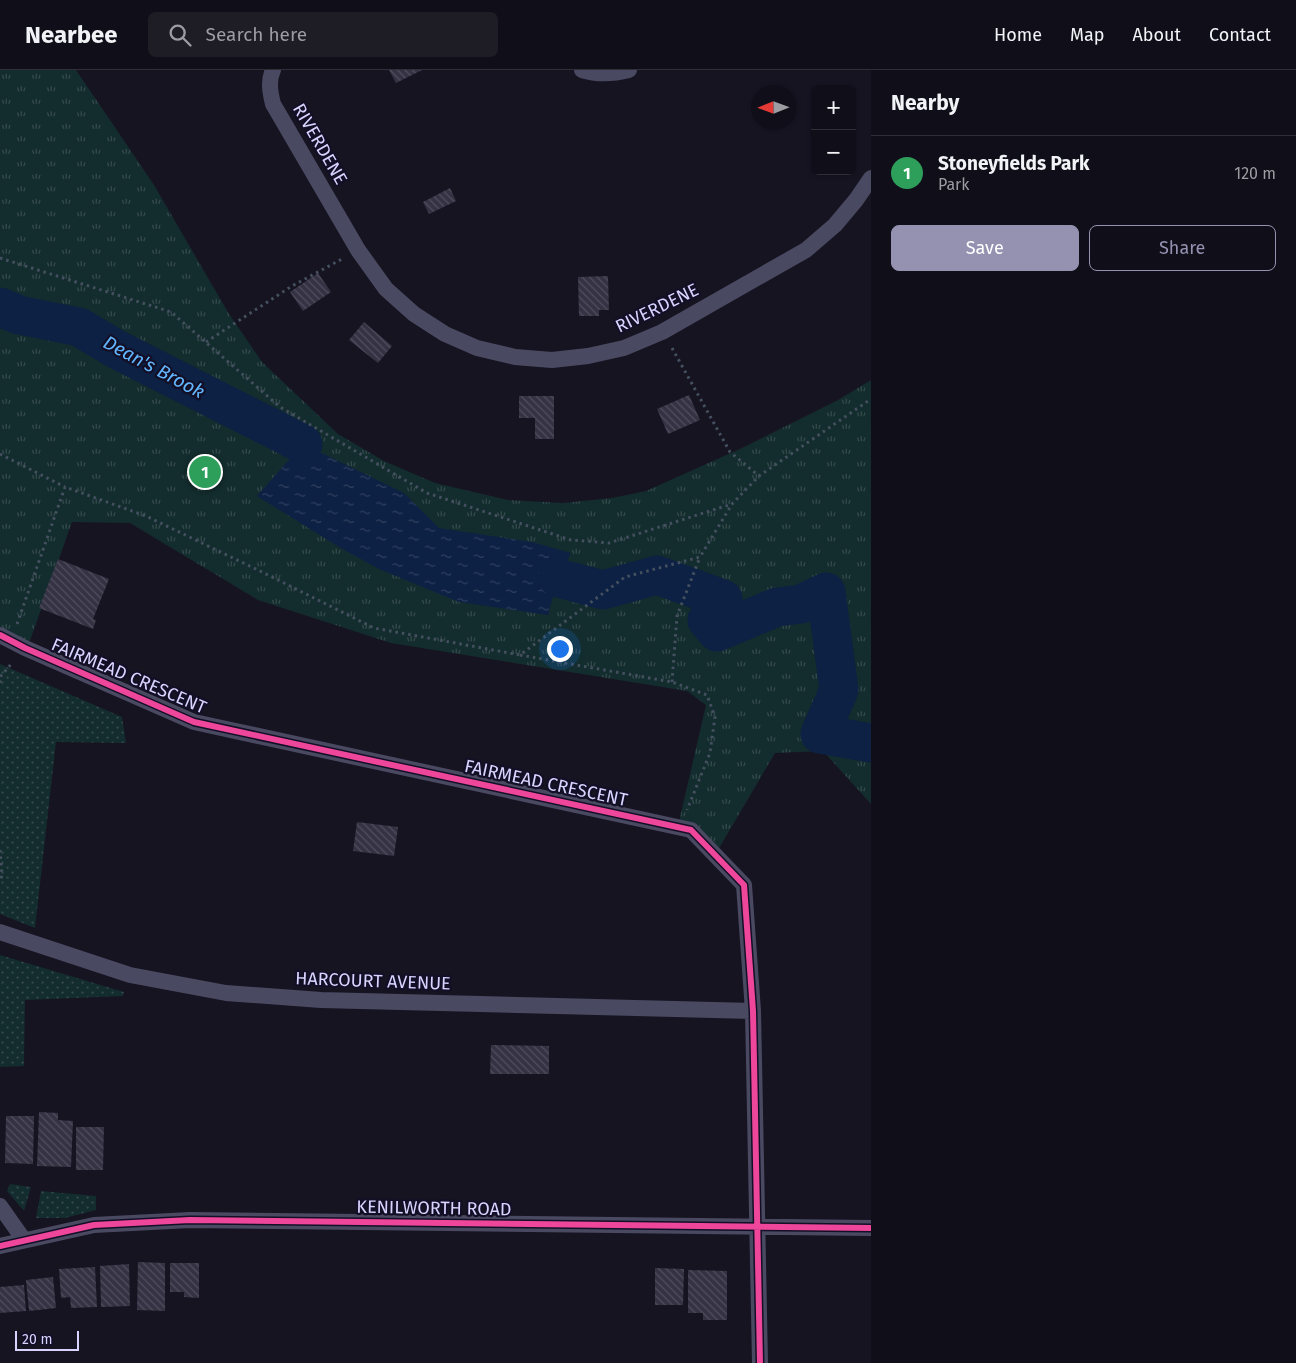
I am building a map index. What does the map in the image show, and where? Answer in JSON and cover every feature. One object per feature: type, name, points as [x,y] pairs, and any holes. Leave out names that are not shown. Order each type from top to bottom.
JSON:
[{"type":"street","name":"RIVERDENE","points":[[274,70],[270,77],[270,91],[273,104],[358,250],[386,289],[414,314],[445,334],[477,348],[515,358],[552,360],[588,356],[624,348],[662,332],[806,250],[835,225],[871,178]]},
{"type":"street","points":[[582,70],[593,73],[617,73],[629,70]]},
{"type":"street","name":"FAIRMEAD CRESCENT","points":[[12,642],[194,722],[691,830],[744,885],[753,1011],[760,1363]]},
{"type":"street","name":"HARCOURT AVENUE","points":[[0,932],[130,975],[226,993],[321,1000],[753,1011]]},
{"type":"street","points":[[0,1206],[24,1240]]},
{"type":"street","name":"KENILWORTH ROAD","points":[[0,1246],[94,1225],[190,1220],[871,1228]]},
{"type":"path","points":[[206,342],[292,286],[358,250]]},
{"type":"path","points":[[0,258],[170,312],[280,407],[427,494],[571,540],[609,543],[732,504]]},
{"type":"path","points":[[662,332],[730,452],[759,476]]},
{"type":"path","points":[[672,682],[678,616],[682,604],[700,557],[732,504],[759,476],[871,399]]},
{"type":"path","points":[[0,454],[65,487],[146,516],[374,628],[672,682],[707,696],[715,717],[710,752],[687,810],[682,828]]},
{"type":"path","points":[[0,683],[0,677],[65,487]]},
{"type":"path","points":[[520,655],[625,577],[700,557]]},
{"type":"path","points":[[0,850],[2,875],[0,882]]},
{"type":"green space","points":[[0,70],[76,70],[154,185],[229,314],[262,362],[338,434],[384,461],[435,483],[508,500],[563,503],[612,498],[646,491],[742,448],[838,400],[871,380],[871,804],[823,751],[775,753],[715,855],[678,826],[706,705],[687,691],[391,643],[258,600],[130,523],[72,522],[27,649],[0,635]]},
{"type":"green space","points":[[0,664],[122,717],[126,743],[56,742],[35,928],[0,914]]},
{"type":"green space","points":[[0,955],[124,992],[123,996],[25,1000],[24,1066],[0,1067]]},
{"type":"green space","points":[[10,1184],[31,1187],[24,1211],[7,1191]]},
{"type":"green space","points":[[41,1191],[96,1196],[96,1210],[65,1218],[36,1218]]},
{"type":"water","points":[[303,444],[404,493],[439,528],[532,542],[571,553],[558,578],[548,615],[459,602],[379,569],[339,547],[257,496]]},
{"type":"building","points":[[389,70],[422,70],[396,83]]},
{"type":"building","points":[[450,188],[456,201],[429,214],[423,202]]},
{"type":"building","points":[[318,273],[331,292],[303,311],[290,292]]},
{"type":"building","points":[[608,276],[609,310],[599,310],[599,316],[579,316],[578,277]]},
{"type":"building","points":[[364,322],[392,346],[378,363],[349,340]]},
{"type":"building","points":[[689,395],[700,420],[668,434],[657,409]]},
{"type":"building","points":[[519,396],[554,396],[554,439],[535,439],[535,418],[519,418]]},
{"type":"building","points":[[58,559],[109,579],[93,619],[96,620],[93,629],[39,608]]},
{"type":"building","points":[[357,822],[398,827],[394,856],[353,851]]},
{"type":"building","points":[[491,1045],[549,1046],[549,1074],[490,1074]]},
{"type":"building","points":[[39,1112],[58,1113],[58,1120],[73,1121],[71,1167],[37,1166]]},
{"type":"building","points":[[6,1116],[34,1116],[33,1164],[5,1163]]},
{"type":"building","points":[[76,1127],[104,1127],[103,1170],[76,1170]]},
{"type":"building","points":[[138,1262],[165,1263],[165,1311],[137,1310]]},
{"type":"building","points":[[170,1263],[199,1263],[199,1298],[184,1297],[184,1292],[170,1292]]},
{"type":"building","points":[[129,1264],[130,1306],[101,1307],[100,1266]]},
{"type":"building","points":[[95,1267],[97,1307],[71,1308],[70,1297],[61,1298],[59,1269]]},
{"type":"building","points":[[655,1268],[684,1269],[683,1305],[655,1305]]},
{"type":"building","points":[[688,1270],[727,1271],[727,1320],[703,1320],[703,1313],[688,1313]]},
{"type":"building","points":[[53,1277],[56,1308],[29,1311],[26,1280]]},
{"type":"building","points":[[24,1285],[26,1311],[0,1313],[0,1287]]},
{"type":"waterway","name":"Dean's Brook","points":[[0,307],[19,315],[79,327],[116,349],[303,444]]},
{"type":"waterway","name":"Dean's Brook","points":[[558,578],[603,590],[657,575],[723,599],[707,620],[717,632],[777,607],[801,604],[826,592],[839,690],[820,734],[871,743]]},
{"type":"cycle path","points":[[0,635],[25,648],[194,722],[691,830],[744,885],[753,1011],[760,1363]]},
{"type":"cycle path","points":[[0,1246],[94,1225],[190,1220],[871,1228]]},
{"type":"place","name":"Stoneyfields Park","points":[[205,472]]}]
